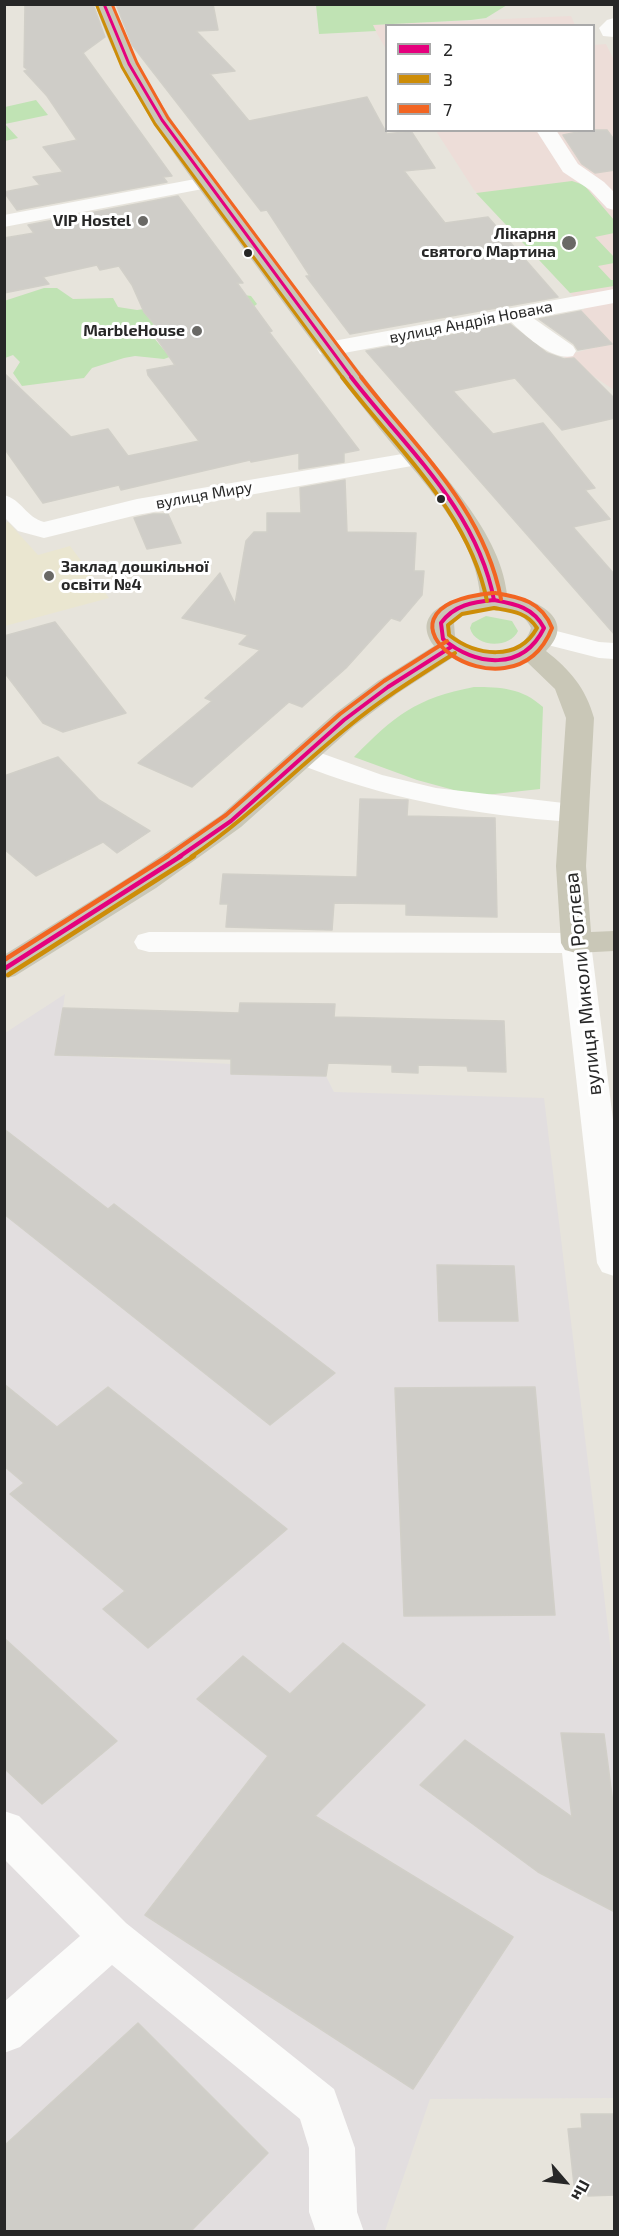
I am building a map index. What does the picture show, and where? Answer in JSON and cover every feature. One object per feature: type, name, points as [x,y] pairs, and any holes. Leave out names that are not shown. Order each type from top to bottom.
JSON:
[{"type":"main road","points":[[104,4],[113,36],[126,62],[206,183],[328,349],[470,526],[485,552],[492,575],[494,600]]},
{"type":"main road","points":[[494,600],[519,605],[541,618],[545,627],[538,644],[518,657],[485,659],[470,656],[451,646],[440,634],[441,624],[447,615],[472,603],[494,600]]},
{"type":"main road","name":"вулиця Миколи Роглєва","points":[[538,644],[576,698],[580,718],[571,866],[576,943]]},
{"type":"main road","points":[[4,969],[231,821],[344,720],[388,687],[451,646]]},
{"type":"main road","points":[[576,943],[615,941]]},
{"type":"street","points":[[547,132],[570,168],[597,186],[615,204]]},
{"type":"street","points":[[4,221],[206,183]]},
{"type":"street","name":"вулиця Андрія Новака","points":[[328,349],[615,296]]},
{"type":"street","points":[[516,314],[532,329],[565,351]]},
{"type":"street","name":"вулиця Миру","points":[[4,502],[27,526],[44,530],[137,507],[414,459]]},
{"type":"street","points":[[538,644],[615,651]]},
{"type":"street","points":[[304,756],[354,777],[424,797],[510,809],[573,813]]},
{"type":"street","points":[[149,942],[576,943]]},
{"type":"street","name":"вулиця Миколи Роглєва","points":[[576,943],[604,1086],[615,1263]]},
{"type":"street","points":[[4,1830],[111,1937],[318,2105],[332,2148],[333,2212],[340,2232]]},
{"type":"street","points":[[4,2032],[111,1937]]},
{"type":"shaded area","points":[[571,16],[575,24],[394,24]]},
{"type":"shaded area","points":[[385,24],[385,47],[372,25]]},
{"type":"shaded area","name":"Лікарня святого Мартина","points":[[606,44],[614,60],[614,390],[563,356],[611,343],[580,311],[585,309],[474,190],[437,132],[595,132],[595,45]]},
{"type":"shaded area","name":"Заклад дошкільної освіти №4","points":[[8,522],[38,555],[70,546],[109,598],[5,626],[4,523]]},
{"type":"shaded area","points":[[65,994],[56,1055],[231,1064],[231,1074],[326,1076],[334,1092],[544,1098],[614,1678],[614,2098],[430,2099],[385,2231],[5,2232],[5,1033]]},
{"type":"green space","points":[[316,5],[507,5],[486,18],[373,25],[376,31],[319,34]]},
{"type":"green space","points":[[36,100],[48,115],[5,124],[5,107]]},
{"type":"green space","points":[[5,124],[18,138],[5,141]]},
{"type":"green space","points":[[572,181],[584,185],[614,220],[614,233],[595,237],[614,257],[614,263],[598,266],[611,280],[614,280],[614,286],[570,293],[476,193]]},
{"type":"green space","points":[[44,288],[57,288],[73,299],[113,298],[118,307],[137,310],[244,295],[251,296],[257,304],[252,308],[156,323],[149,327],[149,332],[164,350],[170,349],[175,355],[164,359],[135,356],[124,358],[92,368],[84,378],[22,386],[13,373],[20,362],[13,355],[5,358],[4,301]]},
{"type":"green space","points":[[486,616],[512,621],[518,631],[514,637],[501,643],[493,644],[478,639],[470,628],[472,623]]},
{"type":"green space","points":[[474,687],[493,687],[519,692],[543,707],[540,789],[476,796],[417,780],[354,757],[381,730],[407,711],[436,697]]},
{"type":"building","points":[[25,4],[93,4],[105,37],[83,53],[172,176],[163,177],[167,182],[17,210],[4,192],[40,185],[33,177],[63,172],[43,147],[77,140],[47,96],[24,71],[28,70],[24,67]]},
{"type":"building","points":[[116,4],[213,4],[218,30],[196,31],[235,71],[210,74],[249,121],[367,97],[385,132],[387,134],[412,132],[435,168],[404,171],[445,223],[488,217],[558,297],[350,334],[306,276],[310,276],[267,210],[261,211],[132,45]]},
{"type":"building","points":[[607,130],[615,141],[615,170],[595,173],[582,164],[563,135]]},
{"type":"building","points":[[178,196],[243,283],[237,283],[272,331],[269,332],[359,450],[344,453],[344,462],[299,469],[299,453],[251,462],[250,460],[121,490],[119,485],[43,503],[4,448],[4,373],[71,437],[108,429],[128,456],[199,441],[148,375],[147,370],[175,365],[153,333],[161,332],[144,312],[132,285],[119,266],[100,270],[97,265],[43,277],[49,284],[4,293],[4,238],[34,233],[28,225]]},
{"type":"building","points":[[581,311],[612,344],[578,350],[574,344],[539,319]]},
{"type":"building","points":[[510,324],[547,353],[564,359],[574,358],[615,399],[615,418],[562,430],[515,378],[453,391],[493,434],[543,423],[595,488],[585,490],[610,519],[573,527],[615,575],[615,635],[366,351]]},
{"type":"building","points":[[345,480],[347,532],[416,533],[414,571],[424,571],[422,595],[400,621],[391,618],[346,668],[302,707],[289,702],[192,787],[138,763],[212,701],[205,698],[260,650],[239,644],[248,635],[182,618],[220,573],[235,604],[246,541],[254,532],[267,532],[267,513],[301,513],[300,488]]},
{"type":"building","points":[[168,514],[181,543],[147,549],[134,518]]},
{"type":"building","points":[[55,622],[126,713],[63,732],[43,723],[4,672],[4,636]]},
{"type":"building","points":[[58,757],[99,800],[150,831],[117,853],[103,842],[36,876],[4,849],[4,776]]},
{"type":"building","points":[[360,799],[408,800],[407,816],[495,818],[497,917],[406,915],[406,904],[334,903],[332,930],[226,927],[228,904],[220,904],[223,874],[357,877]]},
{"type":"building","points":[[240,1003],[335,1004],[334,1017],[504,1021],[506,1072],[468,1071],[467,1066],[418,1065],[418,1073],[392,1072],[392,1065],[328,1063],[326,1076],[231,1074],[231,1059],[55,1055],[63,1008],[239,1013]]},
{"type":"building","points":[[4,1129],[108,1209],[114,1204],[335,1373],[270,1425],[4,1214]]},
{"type":"building","points":[[437,1265],[514,1266],[518,1321],[439,1321]]},
{"type":"building","points":[[4,1384],[57,1427],[108,1387],[287,1529],[148,1648],[103,1609],[125,1591],[10,1494],[24,1483],[4,1466]]},
{"type":"building","points":[[535,1387],[555,1615],[404,1616],[395,1388]]},
{"type":"building","points":[[4,1638],[117,1741],[42,1804],[4,1768]]},
{"type":"building","points":[[343,1643],[425,1705],[315,1816],[513,1937],[413,2089],[145,1915],[268,1756],[197,1699],[243,1656],[290,1694]]},
{"type":"building","points":[[561,1733],[604,1734],[615,1819],[615,1912],[538,1872],[420,1785],[465,1740],[572,1817]]},
{"type":"building","points":[[138,2023],[268,2153],[190,2232],[4,2232],[4,2146]]},
{"type":"building","points":[[581,2114],[615,2114],[615,2195],[588,2196],[587,2184],[574,2185],[568,2129],[582,2128]]},
{"type":"transit line","name":"2","points":[[104,4],[129,64],[179,147],[380,414],[451,500],[479,548],[489,573],[494,600]]},
{"type":"transit line","name":"7","points":[[112,4],[137,63],[168,118],[186,144],[332,339],[458,497],[486,545],[496,571],[501,599]]},
{"type":"transit line","name":"3","points":[[97,6],[122,67],[173,151],[338,372],[460,526],[482,575],[487,601]]},
{"type":"transit line","name":"7","points":[[493,593],[456,600],[441,609],[436,616],[433,629],[434,638],[442,649],[471,665],[505,667],[521,663],[535,655],[546,644],[552,628],[543,611],[522,598],[495,593]]},
{"type":"transit line","name":"2","points":[[494,600],[524,607],[540,621],[544,628],[537,641],[527,651],[514,657],[483,660],[454,649],[443,639],[441,623],[451,612],[471,603],[494,600]]},
{"type":"transit line","name":"3","points":[[494,608],[524,615],[534,622],[537,628],[531,639],[522,647],[497,653],[470,648],[449,635],[448,625],[462,614],[494,608]]},
{"type":"transit line","name":"7","points":[[4,960],[141,875],[226,815],[340,714],[384,681],[447,641]]},
{"type":"transit line","name":"2","points":[[4,969],[145,881],[231,821],[344,720],[388,687],[451,647]]},
{"type":"transit line","name":"3","points":[[8,975],[149,887],[235,827],[349,726],[392,693],[455,653]]},
{"type":"place","name":"VIP Hostel","points":[[143,221]]},
{"type":"place","name":"Лікарня святого Мартина","points":[[569,243]]},
{"type":"place","name":"MarbleHouse","points":[[197,331]]},
{"type":"place","name":"Заклад дошкільної освіти №4","points":[[49,576]]}]
